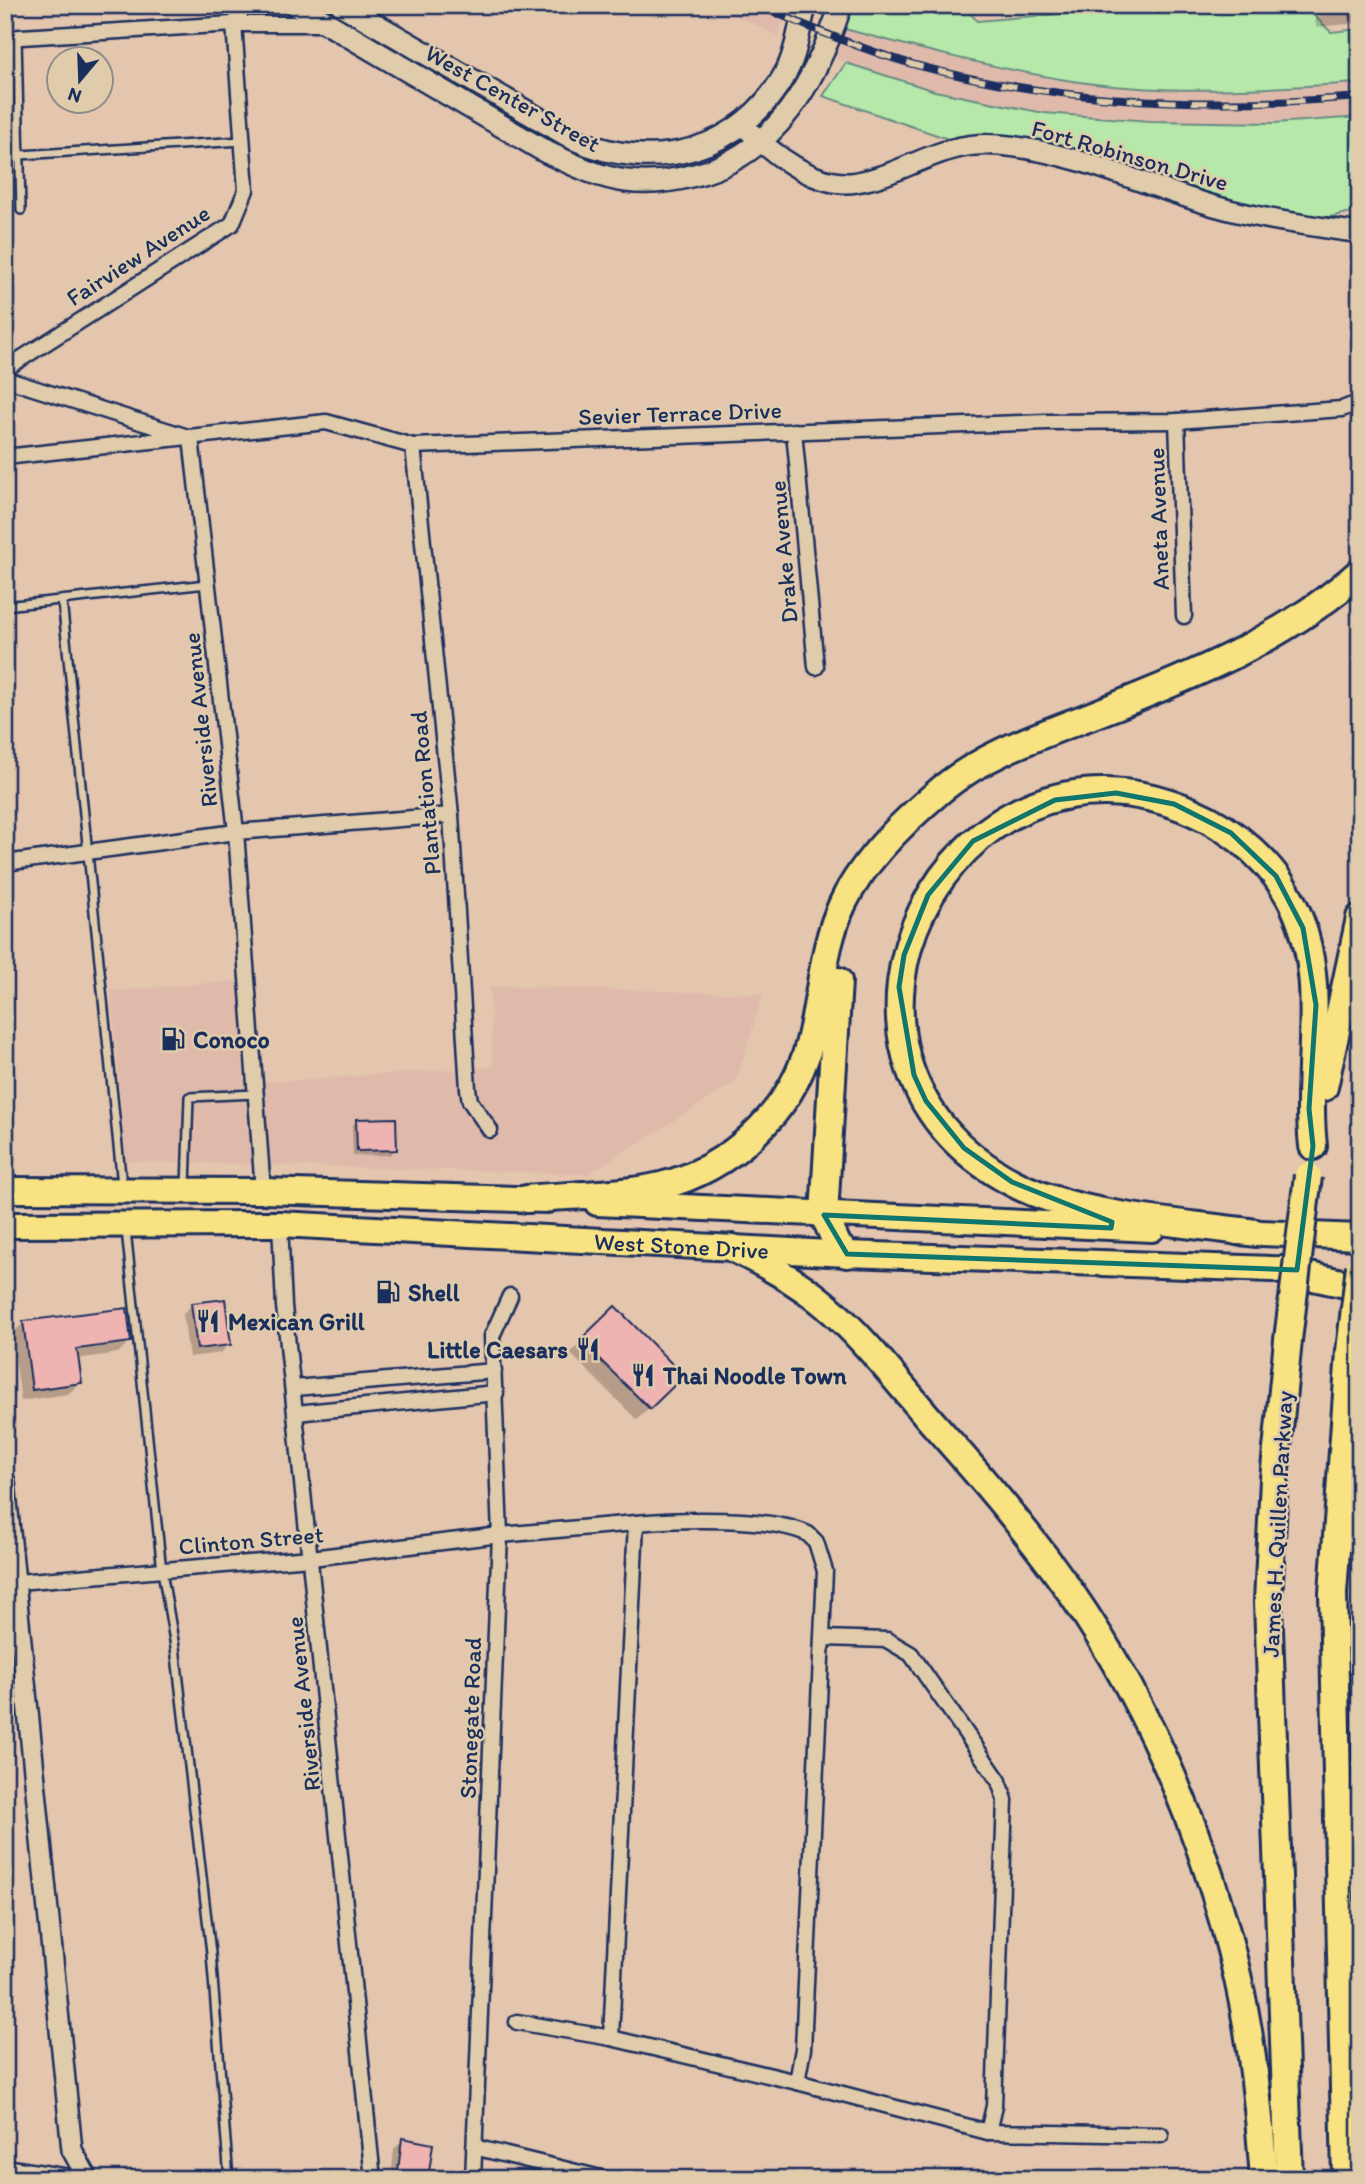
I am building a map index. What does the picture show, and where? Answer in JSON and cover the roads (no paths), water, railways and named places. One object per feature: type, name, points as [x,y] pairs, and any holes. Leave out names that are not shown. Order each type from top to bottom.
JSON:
[{"type":"highway","points":[[527,1199],[660,1187],[720,1163],[774,1113],[801,1069],[809,1045],[820,974],[832,930],[844,901],[873,859],[906,821],[944,788],[978,765],[1023,743],[1182,680],[1236,654],[1295,620],[1360,572]]},
{"type":"highway","points":[[1256,1233],[1062,1203],[1012,1182],[964,1148],[926,1101],[914,1075],[900,1019],[899,987],[904,955],[928,895],[973,841],[1026,810],[1064,798],[1116,793],[1145,796],[1174,804],[1231,833],[1276,876],[1293,904],[1303,928],[1313,967],[1316,1005],[1309,1109],[1313,1146]]},
{"type":"highway","points":[[847,1254],[838,1246],[824,1215],[834,1015],[840,961],[855,906],[873,859]]},
{"type":"highway","name":"James H. Quillen Parkway","points":[[1289,2179],[1268,1602],[1274,1479],[1308,1176],[1360,918]]},
{"type":"highway","name":"West Stone Drive","points":[[5,1190],[263,1191],[527,1199],[824,1215],[1360,1237]]},
{"type":"highway","points":[[126,1225],[158,1209],[245,1208],[263,1191]]},
{"type":"highway","points":[[280,1224],[289,1213],[305,1206],[461,1210],[486,1199]]},
{"type":"highway","name":"West Stone Drive","points":[[5,1225],[280,1224],[847,1254],[1281,1270],[1360,1269]]},
{"type":"highway","points":[[733,1248],[776,1269],[841,1319],[953,1445],[1055,1570],[1124,1681],[1177,1790],[1201,1850],[1223,1920],[1249,2034],[1264,2179]]},
{"type":"highway","points":[[1346,2179],[1333,1593],[1350,1351],[1360,1269]]},
{"type":"highway","points":[[1281,1270],[1360,1287]]},
{"type":"highway","points":[[1350,1351],[1355,1503],[1360,1539]]},
{"type":"main road","name":"West Center Street","points":[[296,5],[546,152],[588,172],[627,181],[670,181],[724,165],[761,143],[783,120],[805,89],[839,13],[850,5]]},
{"type":"main road","name":"West Center Street","points":[[342,5],[599,150],[622,156],[677,153],[710,142],[742,124],[775,91],[788,69],[797,45],[806,5]]},
{"type":"street","points":[[234,24],[245,5]]},
{"type":"street","points":[[11,38],[234,24],[327,23]]},
{"type":"street","name":"Fairview Avenue","points":[[5,369],[232,224],[246,190],[234,24]]},
{"type":"street","name":"Fort Robinson Drive","points":[[742,124],[761,143],[825,180],[856,183],[963,144],[999,145],[1051,152],[1238,211],[1360,233]]},
{"type":"street","points":[[5,379],[191,438]]},
{"type":"street","name":"Sevier Terrace Drive","points":[[5,457],[326,422],[413,446],[1046,422],[1177,421],[1342,409],[1360,402]]},
{"type":"street","name":"Aneta Avenue","points":[[1177,421],[1184,616]]},
{"type":"street","name":"Drake Avenue","points":[[794,431],[816,667]]},
{"type":"street","name":"Riverside Avenue","points":[[191,438],[236,832],[263,1191]]},
{"type":"street","name":"Plantation Road","points":[[413,446],[451,815],[468,1089],[470,1101],[491,1130]]},
{"type":"street","points":[[5,863],[236,832],[451,815]]},
{"type":"street","name":"Riverside Avenue","points":[[280,1224],[293,1388],[373,2179]]},
{"type":"street","name":"Stonegate Road","points":[[473,2179],[500,1535],[492,1336],[510,1296]]},
{"type":"street","points":[[293,1388],[494,1371]]},
{"type":"street","points":[[296,1413],[496,1393]]},
{"type":"street","points":[[5,1482],[10,1583],[72,2150],[88,2179]]},
{"type":"street","name":"Clinton Street","points":[[10,1583],[311,1558],[500,1535],[668,1520],[774,1524],[808,1534],[823,1558],[824,1638],[803,2049],[797,2082]]},
{"type":"street","points":[[611,2038],[636,1523]]},
{"type":"street","points":[[824,1638],[887,1640],[911,1654],[999,1781],[1006,1800],[994,2106],[988,2132]]},
{"type":"street","points":[[517,2022],[611,2038],[797,2082],[988,2132],[1161,2135]]},
{"type":"street","points":[[474,2147],[605,2179]]},
{"type":"street","points":[[5,2167],[82,2179]]},
{"type":"lane","points":[[11,38],[21,210]]},
{"type":"lane","points":[[5,156],[242,141]]},
{"type":"lane","points":[[5,606],[208,584]]},
{"type":"lane","points":[[62,600],[123,1189]]},
{"type":"lane","points":[[185,1190],[189,1097],[257,1094]]},
{"type":"lane","points":[[126,1225],[162,1571],[175,1647],[211,1953],[229,2179]]},
{"type":"railway","points":[[758,5],[834,37],[912,64],[1022,88],[1134,100],[1191,102],[1247,103],[1360,97]]},
{"type":"place","name":"Conoco","points":[[173,1039]]},
{"type":"place","name":"Shell","points":[[388,1292]]},
{"type":"place","name":"Mexican Grill","points":[[208,1321]]},
{"type":"place","name":"Little Caesars","points":[[588,1349]]},
{"type":"place","name":"Thai Noodle Town","points":[[643,1375]]}]
